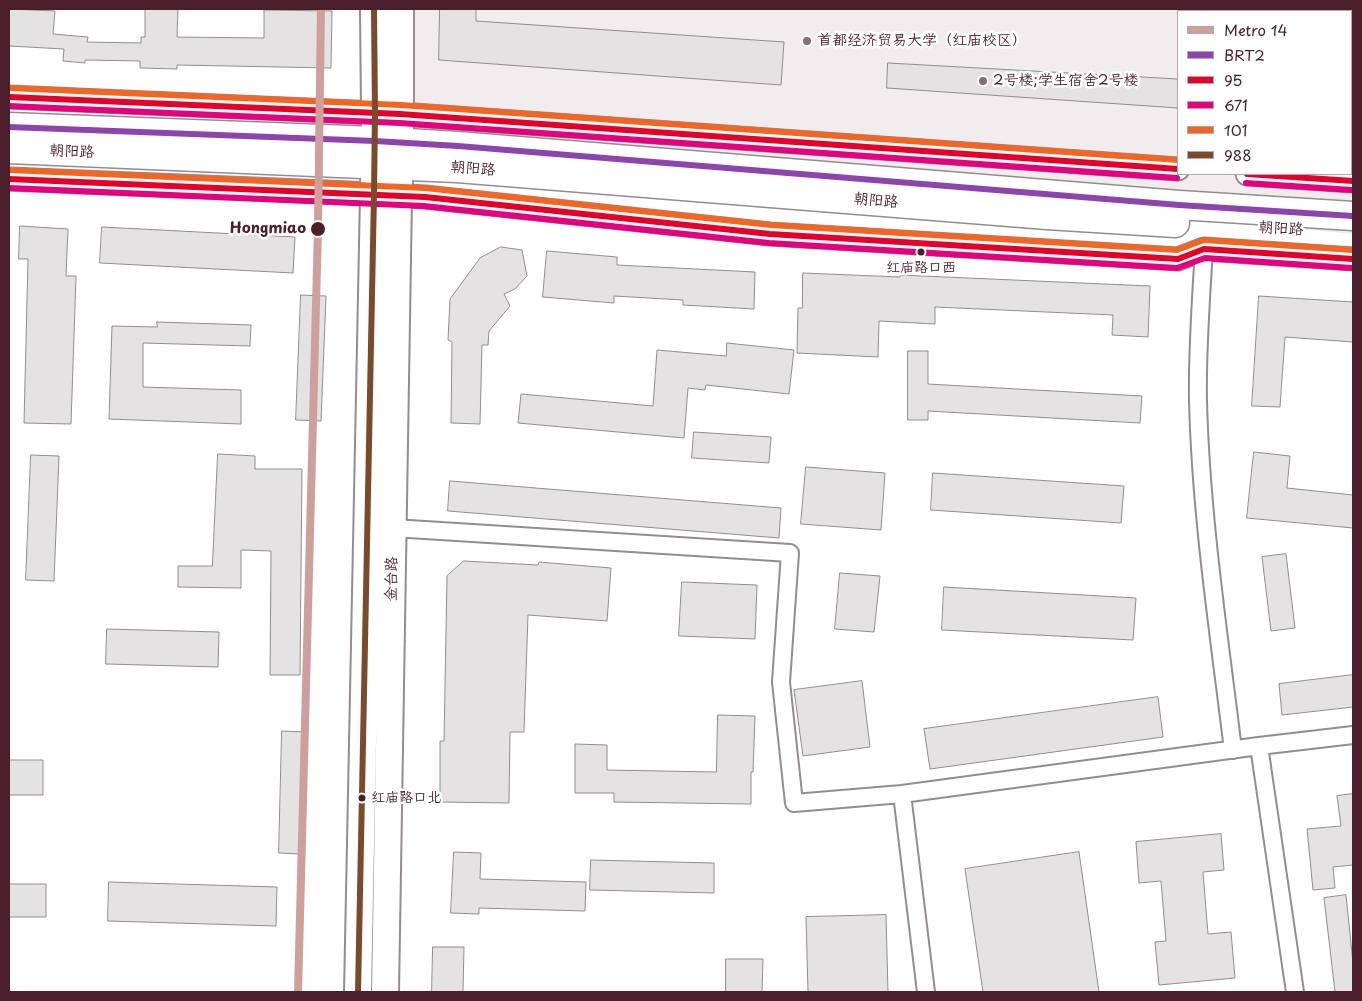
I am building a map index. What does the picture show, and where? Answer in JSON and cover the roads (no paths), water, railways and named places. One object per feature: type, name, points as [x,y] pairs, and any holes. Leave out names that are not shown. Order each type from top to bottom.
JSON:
[{"type":"highway","name":"朝阳路","points":[[9,127],[387,153],[487,170],[1047,215],[1353,233]]},
{"type":"highway","name":"朝阳路","points":[[9,149],[387,153],[458,146],[1159,203],[1353,216]]},
{"type":"main road","points":[[358,992],[387,153],[387,113],[374,9]]},
{"type":"main road","points":[[387,113],[400,9]]},
{"type":"main road","name":"金台路","points":[[385,992],[393,528],[386,196]]},
{"type":"street","points":[[9,97],[387,113],[1177,169]]},
{"type":"street","points":[[1262,175],[1353,181]]},
{"type":"street","points":[[9,179],[435,198],[770,234],[1178,259],[1204,249],[1353,259]]},
{"type":"street","points":[[1204,249],[1198,400],[1204,502],[1233,750]]},
{"type":"street","points":[[393,528],[790,553],[781,682],[794,803],[902,794],[1353,735]]},
{"type":"street","points":[[1260,746],[1295,992]]},
{"type":"street","points":[[902,794],[926,992]]},
{"type":"metro line","name":"14","points":[[298,992],[318,228],[321,9]]},
{"type":"place","name":"首都经济贸易大学（红庙校区）","points":[[807,41]]},
{"type":"place","name":"2号楼;学生宿舍2号楼","points":[[983,81]]},
{"type":"place","name":"Hongmiao","points":[[318,229]]},
{"type":"place","name":"红庙路口西","points":[[921,252]]},
{"type":"place","name":"红庙路口北","points":[[362,798]]}]
